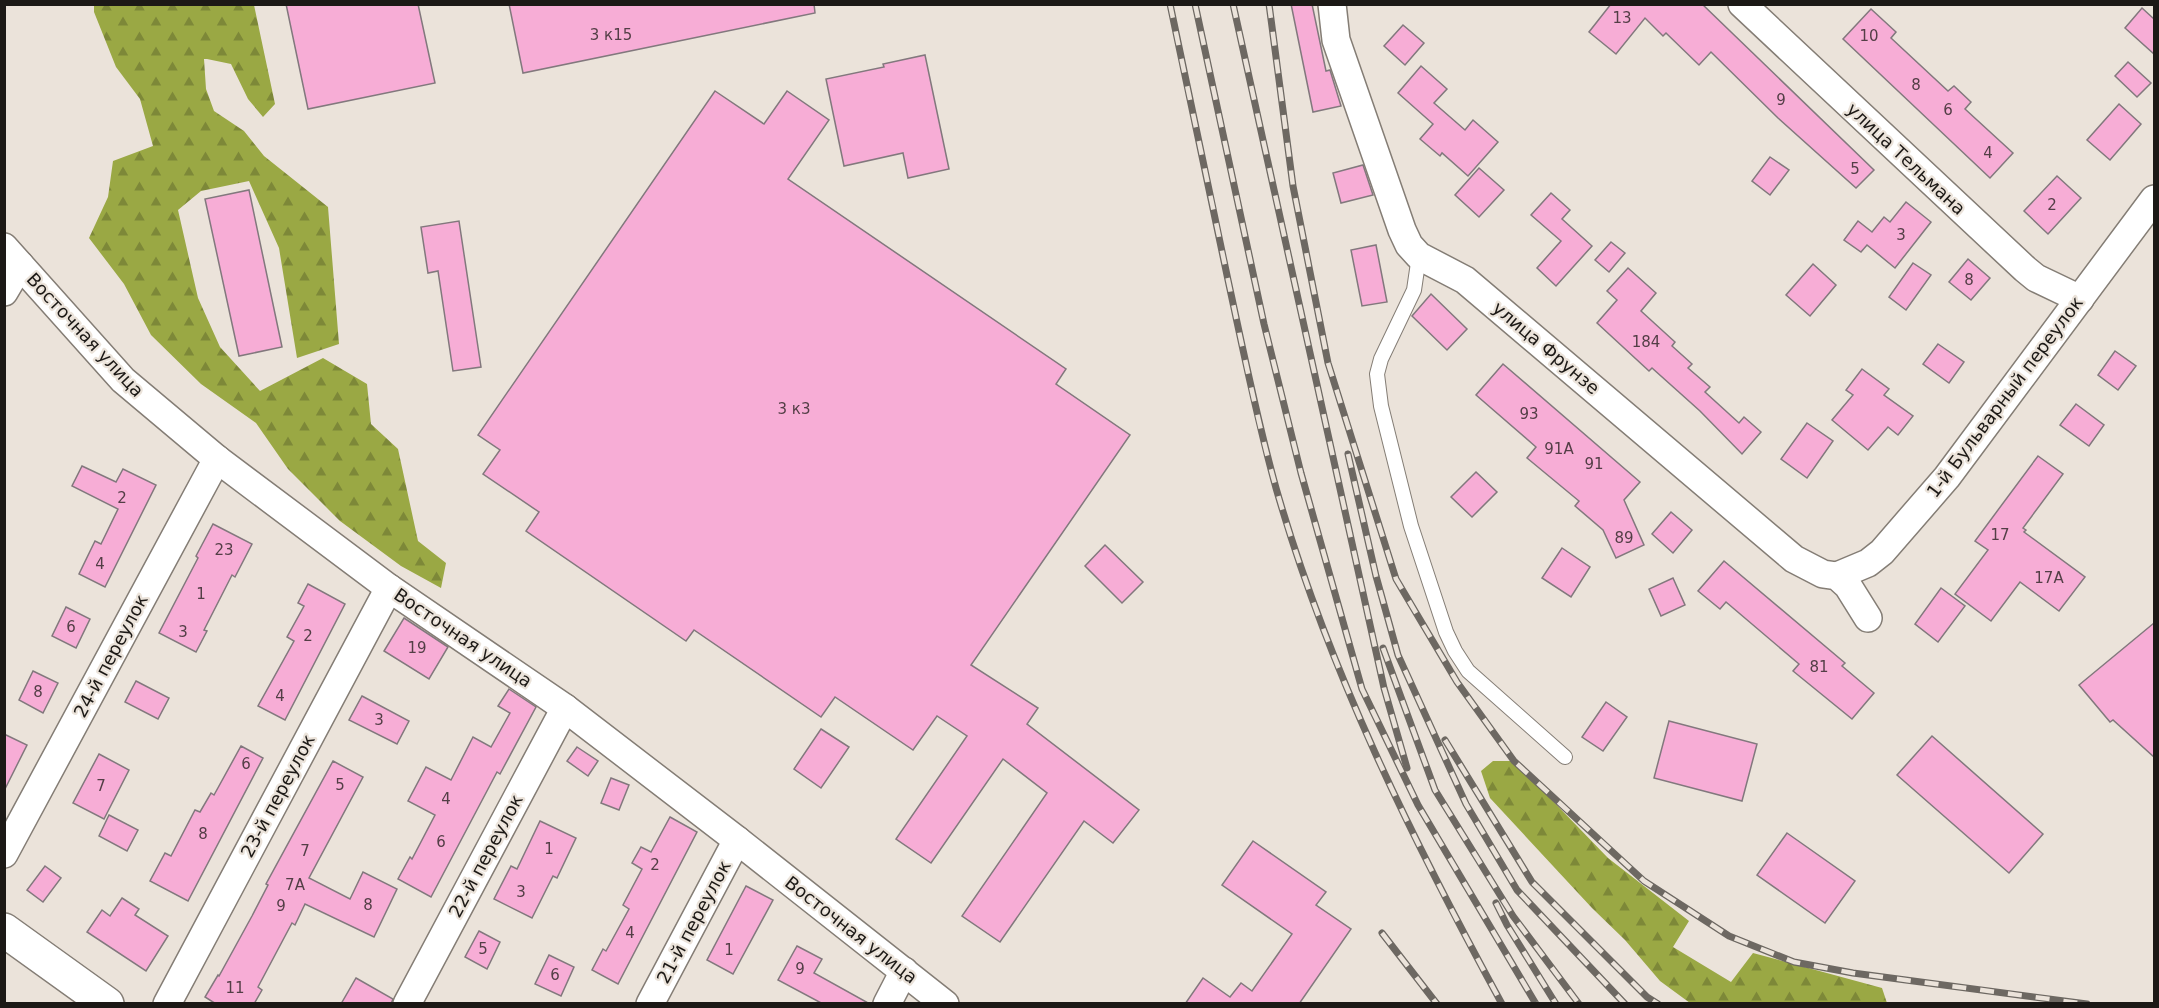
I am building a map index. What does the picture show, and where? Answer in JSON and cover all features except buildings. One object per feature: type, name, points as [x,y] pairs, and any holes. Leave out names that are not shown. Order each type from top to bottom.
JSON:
[{"type":"street","name":"улица Фрунзе","points":[[1332,4],[1336,40],[1409,245],[1419,256],[1466,280],[1794,559],[1823,574],[1838,576]]},
{"type":"street","name":"улица Тельмана","points":[[1742,4],[2025,269],[2036,278],[2080,299]]},
{"type":"street","name":"1-й Бульварный переулок","points":[[1838,576],[1868,563],[1888,545],[1947,477],[2154,198]]},
{"type":"street","points":[[4,292],[12,256]]},
{"type":"street","name":"Восточная улица","points":[[12,256],[123,380],[217,459],[389,588],[565,708],[945,1004]]},
{"type":"street","name":"24-й переулок","points":[[4,854],[217,459]]},
{"type":"street","points":[[1838,576],[1848,586],[1868,618]]},
{"type":"street","name":"23-й переулок","points":[[167,1004],[389,588]]},
{"type":"street","name":"22-й переулок","points":[[407,1004],[565,708]]},
{"type":"street","name":"21-й переулок","points":[[650,1004],[737,840]]},
{"type":"street","points":[[4,930],[106,1004]]},
{"type":"street","points":[[887,1004],[904,971]]},
{"type":"lane","points":[[1419,256],[1414,290],[1381,359],[1377,374],[1381,406],[1411,526],[1446,632],[1455,651],[1468,670],[1565,757]]},
{"type":"green space","points":[[94,5],[254,5],[275,104],[263,117],[248,99],[231,64],[204,59],[206,89],[214,111],[244,131],[264,156],[328,207],[339,344],[297,358],[279,248],[249,181],[201,191],[178,210],[198,298],[220,347],[260,391],[323,358],[367,384],[371,424],[398,449],[418,541],[446,563],[441,588],[401,566],[340,521],[288,469],[256,423],[201,384],[151,335],[124,284],[89,238],[108,197],[113,161],[153,146],[140,99],[116,67],[94,12]]},
{"type":"green space","points":[[1493,761],[1514,761],[1608,858],[1689,921],[1673,947],[1731,982],[1753,953],[1882,988],[1887,1003],[1690,1003],[1660,981],[1625,940],[1592,908],[1490,798],[1481,771]]},
{"type":"railway","points":[[1170,4],[1256,410],[1276,488],[1297,555],[1321,622],[1375,752],[1436,879],[1502,1004]]},
{"type":"railway","points":[[1195,4],[1264,324],[1301,473],[1362,689],[1418,805],[1536,1004]]},
{"type":"railway","points":[[1233,4],[1384,688],[1407,768]]},
{"type":"railway","points":[[1269,4],[1293,186],[1328,363],[1396,579],[1457,682],[1514,761],[1644,881],[1729,936],[1794,962],[1853,973],[2087,1004]]},
{"type":"railway","points":[[1348,454],[1376,576],[1398,655],[1466,804],[1517,890],[1625,1004]]},
{"type":"railway","points":[[1383,648],[1435,790],[1513,916],[1579,1004]]},
{"type":"railway","points":[[1445,740],[1532,882],[1647,997],[1658,1004]]},
{"type":"railway","points":[[1496,903],[1556,1004]]},
{"type":"railway","points":[[1382,933],[1437,1004]]}]
